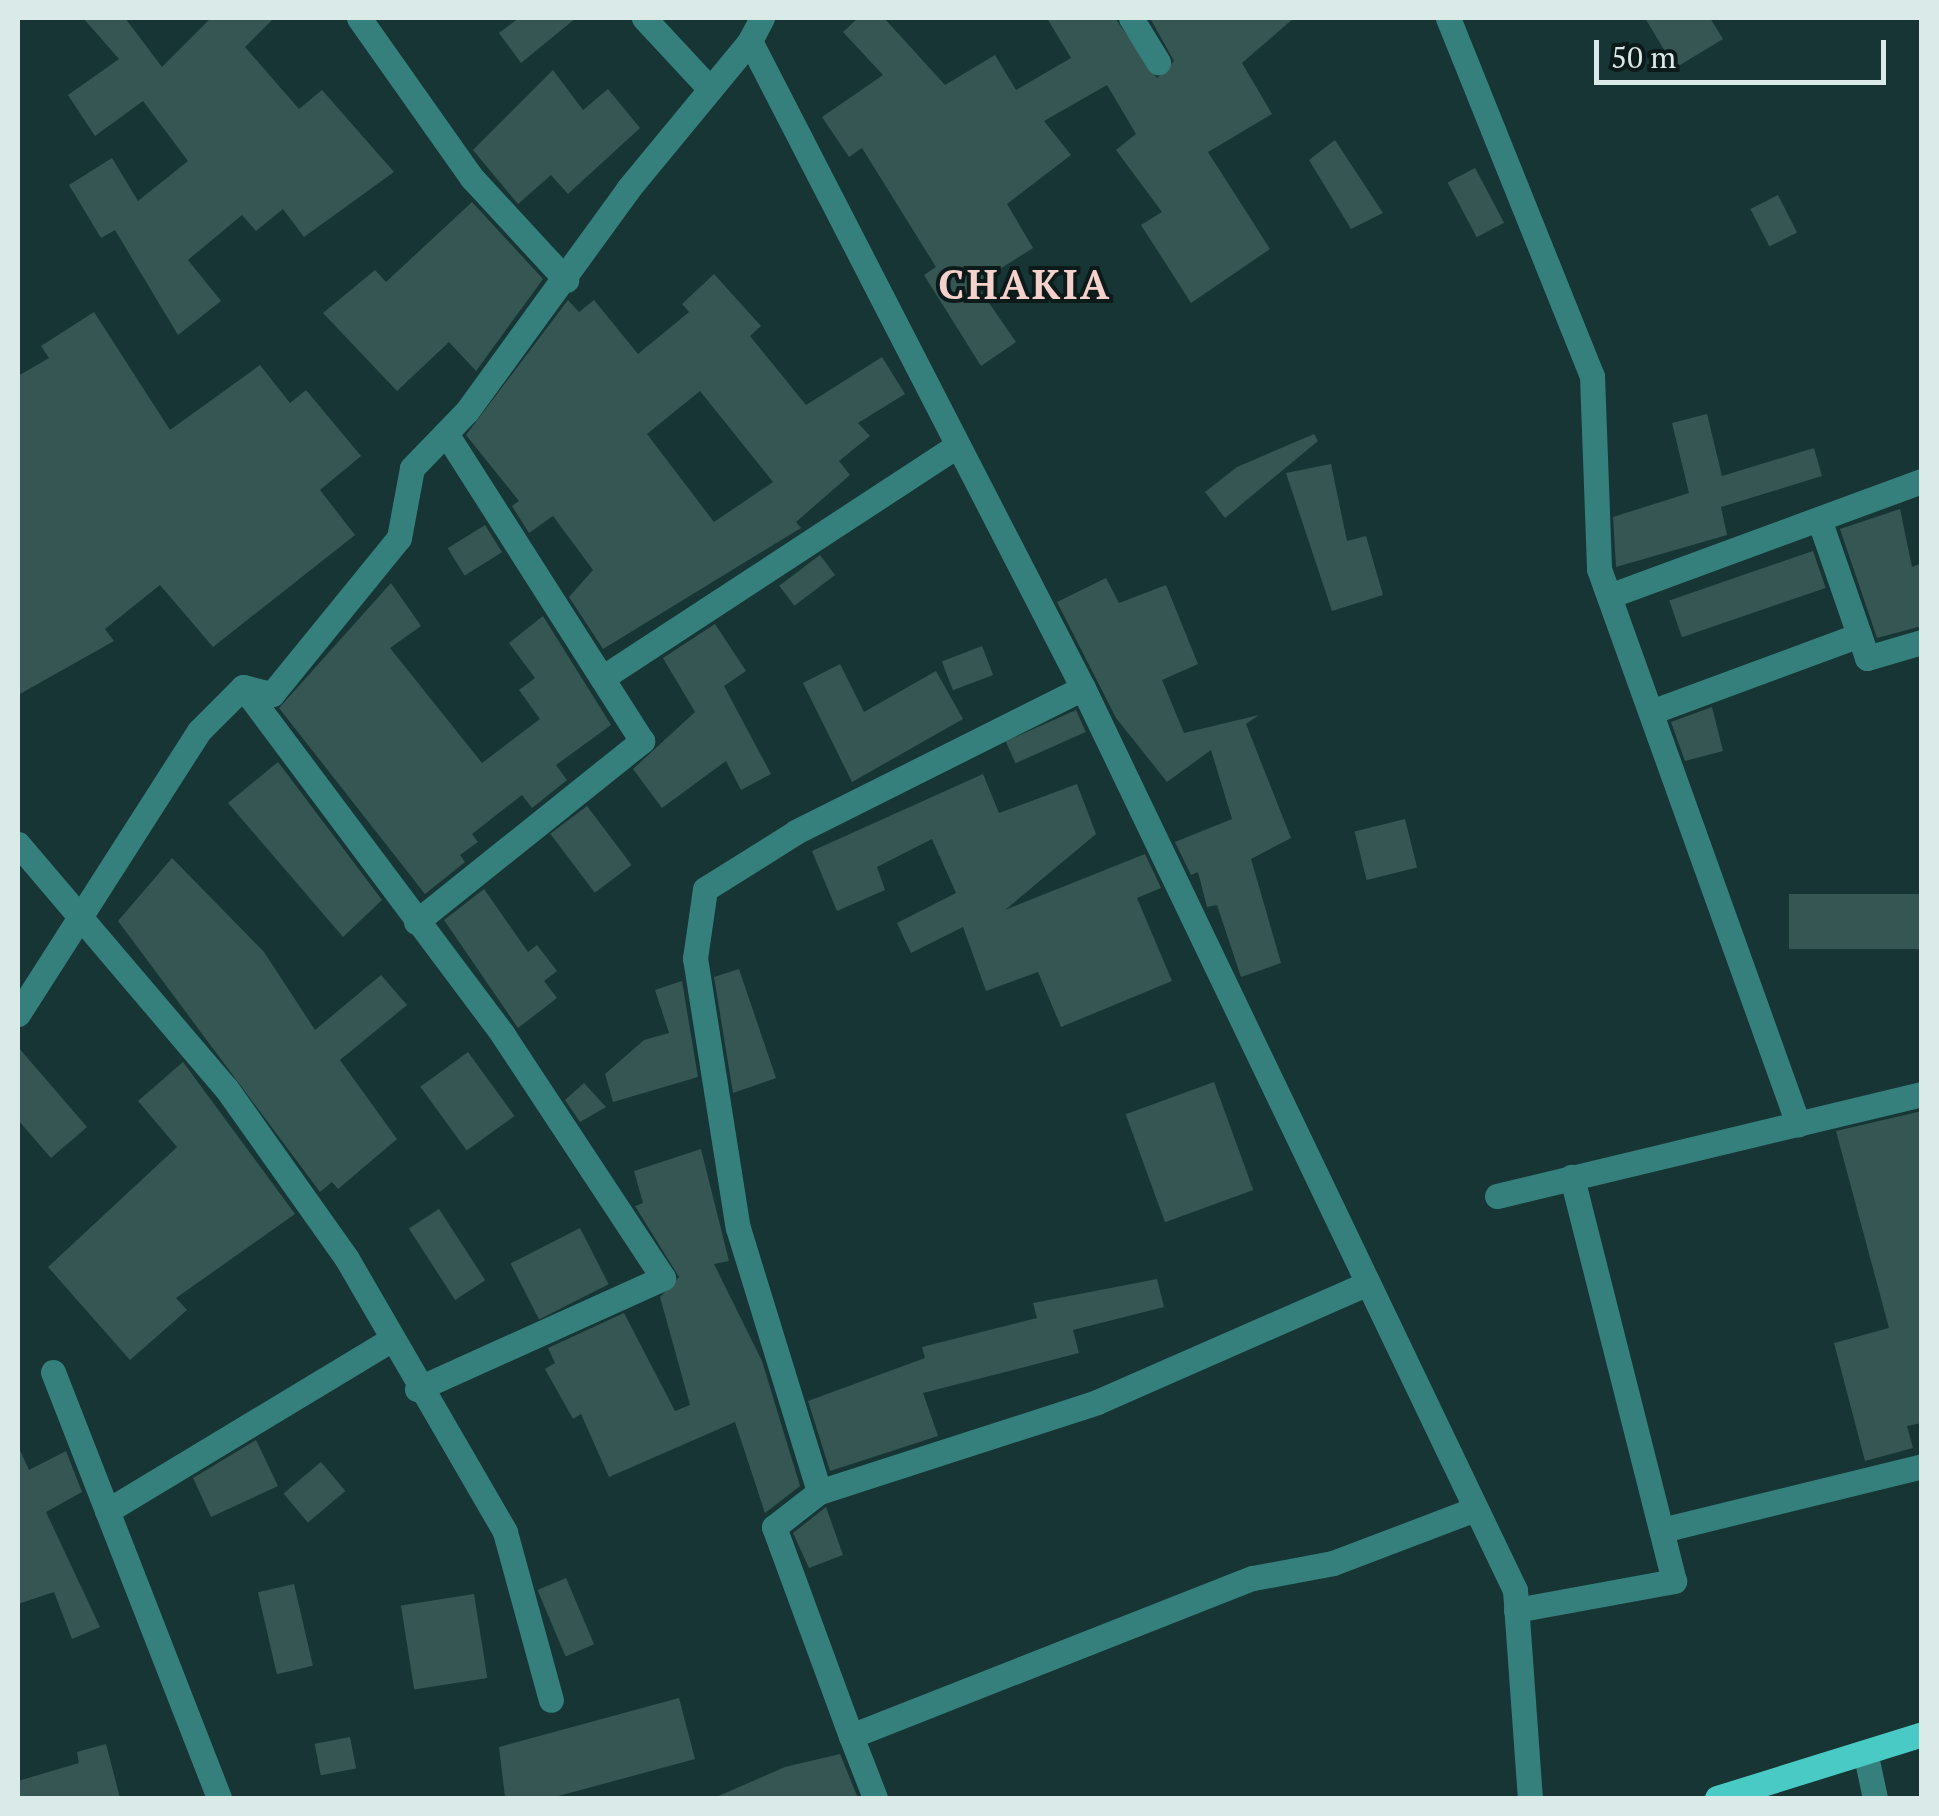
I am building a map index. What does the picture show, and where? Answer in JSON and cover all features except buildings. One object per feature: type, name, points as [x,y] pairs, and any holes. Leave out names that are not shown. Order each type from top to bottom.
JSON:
[{"type":"main road","points":[[1717,1798],[1866,1756],[1922,1734]]},
{"type":"street","points":[[360,18],[472,178],[566,280]]},
{"type":"street","points":[[644,18],[710,90]]},
{"type":"street","points":[[244,687],[272,694],[399,538],[412,468],[446,434],[566,280],[750,41],[762,18]]},
{"type":"street","points":[[1131,18],[1158,62]]},
{"type":"street","points":[[1448,18],[1592,376],[1599,569],[1798,1124]]},
{"type":"street","points":[[750,41],[1083,688],[1515,1590],[1530,1798]]},
{"type":"street","points":[[416,922],[642,741],[446,434]]},
{"type":"street","points":[[602,678],[958,445]]},
{"type":"street","points":[[1609,596],[1922,481]]},
{"type":"street","points":[[1820,518],[1867,658],[1922,642]]},
{"type":"street","points":[[1651,712],[1859,635]]},
{"type":"street","points":[[18,1014],[76,913],[199,731],[244,687]]},
{"type":"street","points":[[244,687],[503,1035],[663,1278],[416,1389]]},
{"type":"street","points":[[819,1492],[738,1228],[695,958],[705,889],[796,832],[1083,688]]},
{"type":"street","points":[[18,844],[226,1088],[346,1260],[416,1389],[504,1532],[551,1700]]},
{"type":"street","points":[[1496,1196],[1922,1094]]},
{"type":"street","points":[[1516,1610],[1674,1581],[1572,1177]]},
{"type":"street","points":[[875,1798],[774,1527],[819,1492],[1097,1402],[1366,1284]]},
{"type":"street","points":[[108,1511],[390,1340]]},
{"type":"street","points":[[54,1372],[219,1798]]},
{"type":"street","points":[[1662,1530],[1922,1466]]},
{"type":"street","points":[[851,1736],[1253,1578],[1332,1563],[1475,1510]]},
{"type":"street","points":[[1866,1756],[1874,1798]]},
{"type":"district","name":"CHAKIA","points":[[1025,284]]}]
